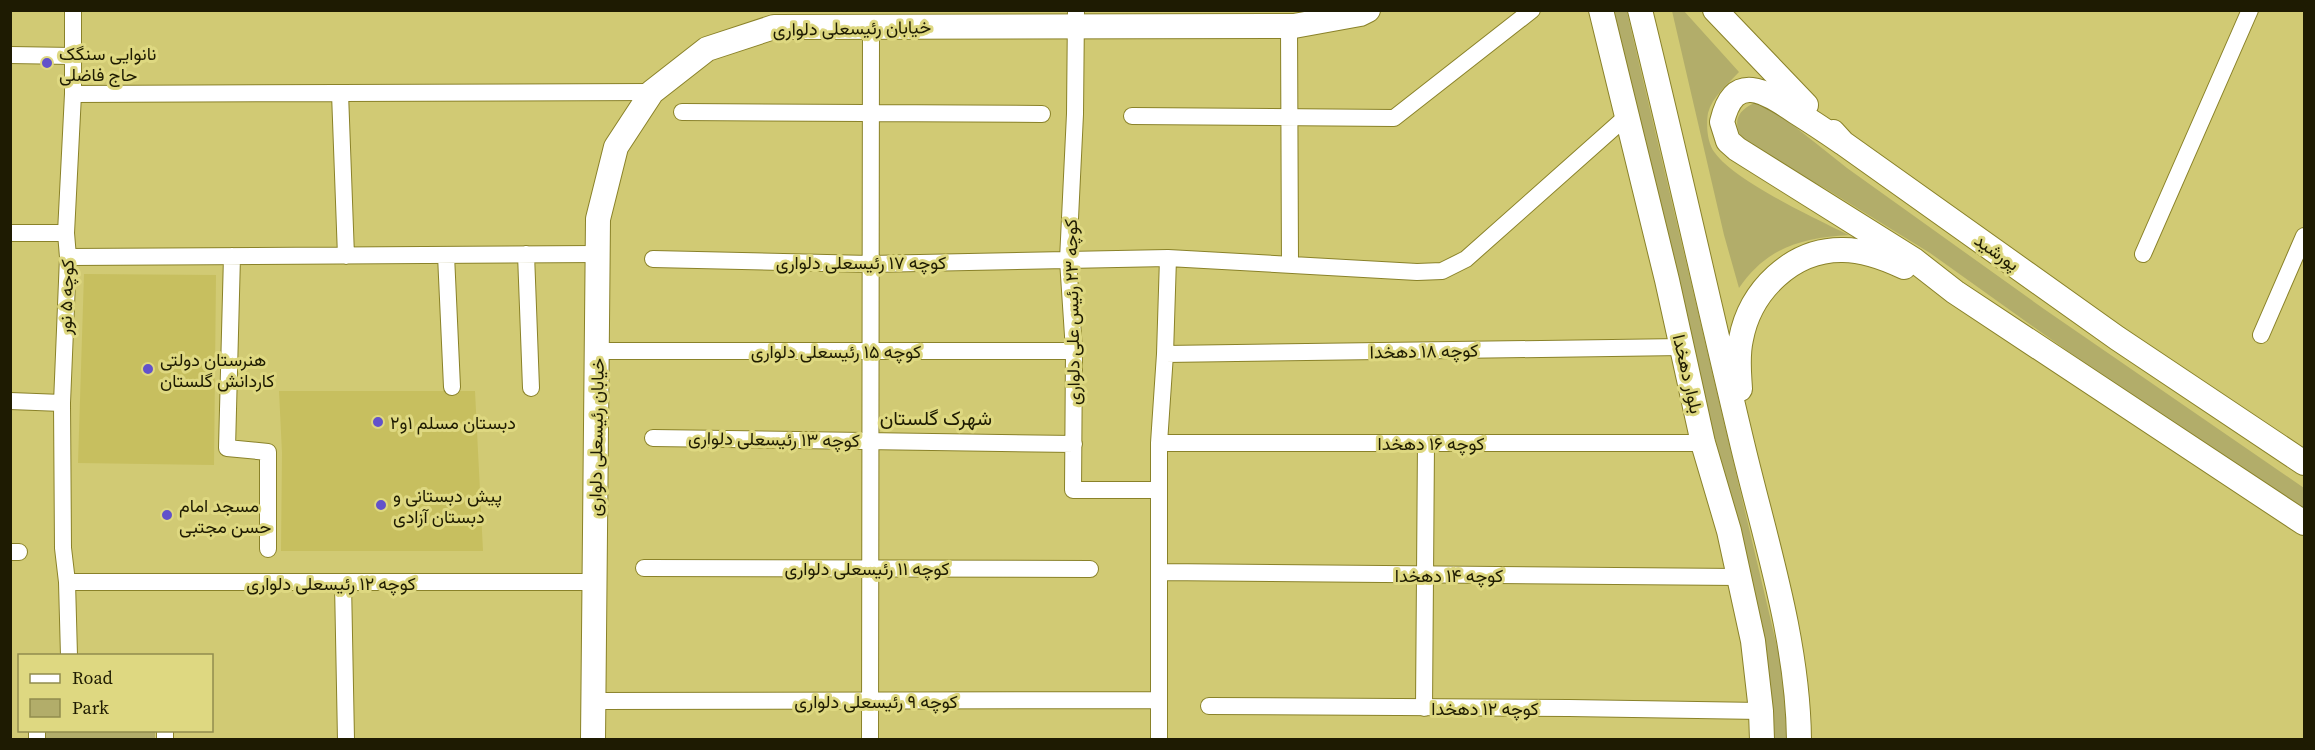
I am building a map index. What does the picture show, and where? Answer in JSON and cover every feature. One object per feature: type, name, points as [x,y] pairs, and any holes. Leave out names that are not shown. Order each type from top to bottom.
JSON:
[{"type":"main road","name":"خیابان رئیسعلی دلواری","points":[[593,740],[598,219],[616,147],[652,92],[707,49],[774,27],[829,19],[871,27],[1076,18],[1289,26],[1360,14],[1368,10]]},
{"type":"main road","name":"بلوار دهخدا","points":[[1600,10],[1704,443],[1729,531],[1753,641],[1762,740]]},
{"type":"main road","name":"بلوار دهخدا","points":[[1640,10],[1789,636],[1798,702],[1799,740]]},
{"type":"main road","name":"پورشید","points":[[1715,10],[1843,143],[2117,338],[2304,463]]},
{"type":"main road","points":[[1843,143],[1775,97],[1753,89],[1742,90],[1736,95],[1728,104],[1722,122],[1728,141],[1737,149],[1914,260],[1955,292],[2304,523]]},
{"type":"main road","points":[[1743,447],[1738,366],[1741,338],[1753,304],[1765,285],[1774,277],[1792,265],[1814,255],[1829,250],[1844,250],[1883,257],[1955,292]]},
{"type":"street","name":"کوچه ۵ نور","points":[[69,654],[67,582],[63,548],[62,403],[68,257],[66,234],[73,94],[73,10]]},
{"type":"street","points":[[1132,116],[1394,118],[1532,10]]},
{"type":"street","points":[[2144,254],[2250,10]]},
{"type":"street","name":"کوچه ۲۳ رئیس علی دلواری","points":[[1076,18],[1075,114],[1068,260],[1074,351],[1074,490],[1159,490]]},
{"type":"street","points":[[1289,26],[1290,264]]},
{"type":"street","points":[[870,740],[871,27]]},
{"type":"street","points":[[10,56],[73,56]]},
{"type":"street","points":[[73,94],[652,92]]},
{"type":"street","points":[[340,93],[346,256]]},
{"type":"street","points":[[682,112],[1042,114]]},
{"type":"street","name":"کوچه ۱۷ رئیسعلی دلواری","points":[[653,259],[870,264],[1168,258],[1417,272],[1442,271],[1466,259],[1627,116]]},
{"type":"street","points":[[10,233],[66,234]]},
{"type":"street","points":[[2261,335],[2304,236]]},
{"type":"street","points":[[526,254],[531,388]]},
{"type":"street","points":[[68,257],[598,254]]},
{"type":"street","points":[[446,255],[452,387]]},
{"type":"street","points":[[232,256],[227,448],[268,452],[268,549]]},
{"type":"street","points":[[1159,740],[1159,443],[1168,258]]},
{"type":"street","name":"کوچه ۱۸ دهخدا","points":[[1165,354],[1682,347]]},
{"type":"street","name":"کوچه ۱۵ رئیسعلی دلواری","points":[[597,351],[1074,351]]},
{"type":"street","points":[[10,401],[62,403]]},
{"type":"street","name":"کوچه ۱۳ رئیسعلی دلواری","points":[[653,438],[1074,444]]},
{"type":"street","name":"کوچه ۱۶ دهخدا","points":[[1159,443],[1704,443]]},
{"type":"street","points":[[1424,708],[1426,443]]},
{"type":"street","name":"کوچه ۱۱ رئیسعلی دلواری","points":[[644,568],[1090,569]]},
{"type":"street","name":"کوچه ۱۴ دهخدا","points":[[1159,572],[1739,577]]},
{"type":"street","name":"کوچه ۱۲ رئیسعلی دلواری","points":[[67,582],[594,582]]},
{"type":"street","points":[[343,583],[346,740]]},
{"type":"street","name":"کوچه ۹ رئیسعلی دلواری","points":[[593,702],[1159,699]]},
{"type":"street","name":"کوچه ۱۲ دهخدا","points":[[1209,706],[1761,711]]},
{"type":"shaded area","name":"هنرستان دولتی کاردانش گلستان","points":[[84,274],[216,275],[214,465],[78,463]]},
{"type":"shaded area","points":[[279,391],[475,391],[483,551],[281,551],[282,453]]},
{"type":"green space","points":[[1611,11],[1627,11],[1784,676],[1788,739],[1774,739],[1769,676]]},
{"type":"green space","points":[[1672,11],[1684,11],[1739,72],[1717,96],[1708,113],[1708,134],[1715,153],[1725,164],[1757,187],[1849,235],[1816,239],[1787,247],[1761,263],[1739,288],[1724,235]]},
{"type":"green space","points":[[1754,103],[1765,105],[1779,114],[1847,168],[2044,309],[2304,488],[2304,514],[2118,387],[1930,253],[1826,189],[1748,146],[1740,134],[1737,122],[1741,112]]},
{"type":"green space","points":[[44,732],[155,732],[155,739],[44,740]]},
{"type":"place","name":"نانوایی سنگک حاج فاضلی","points":[[47,63]]},
{"type":"place","name":"هنرستان دولتی کاردانش گلستان","points":[[148,369]]},
{"type":"place","name":"دبستان مسلم ۱و۲","points":[[378,422]]},
{"type":"place","name":"پیش دبستانی و دبستان آزادی","points":[[381,505]]},
{"type":"place","name":"مسجد امام حسن مجتبی","points":[[167,515]]},
{"type":"district","name":"شهرک گلستان","points":[[936,418]]}]
